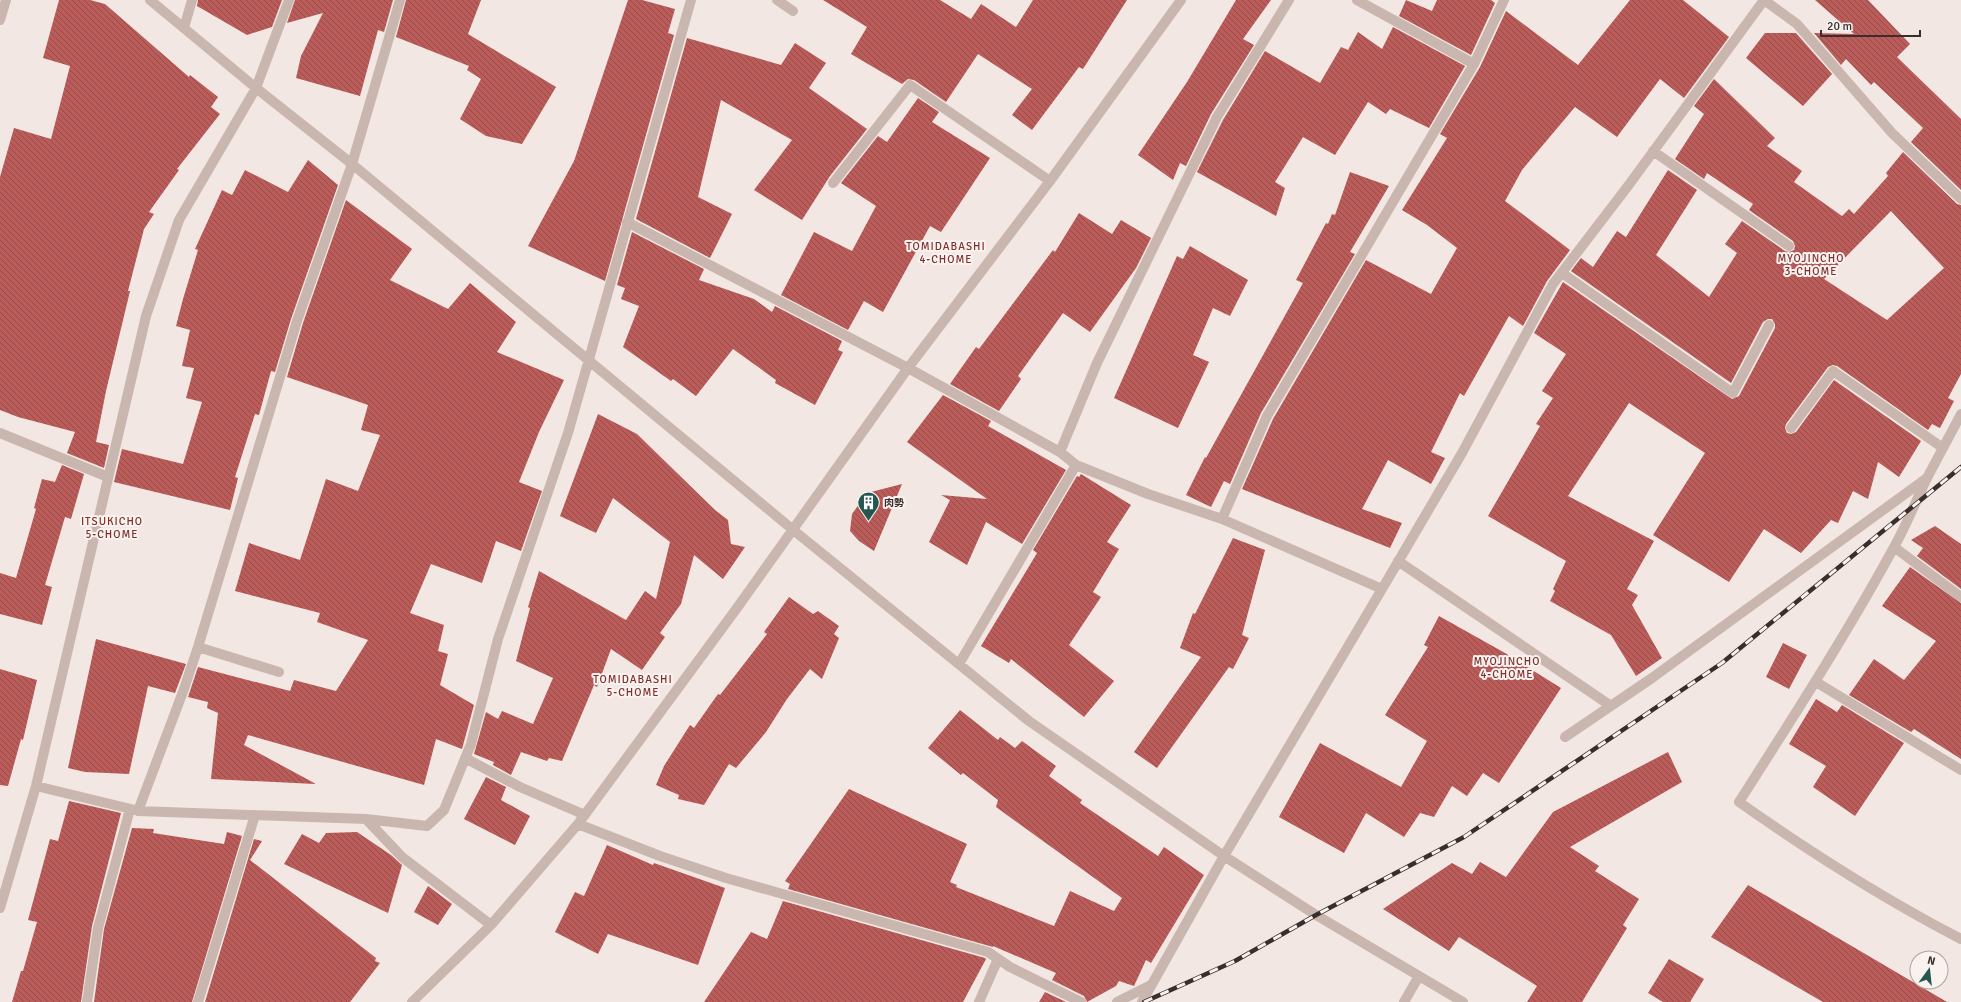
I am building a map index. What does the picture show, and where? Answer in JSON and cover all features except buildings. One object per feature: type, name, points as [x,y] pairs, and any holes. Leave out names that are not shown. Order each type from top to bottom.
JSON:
[{"type":"street","points":[[0,20],[6,0]]},
{"type":"street","points":[[150,0],[256,88],[352,164],[792,529],[1029,721],[1224,856],[1316,915],[1463,1002]]},
{"type":"street","points":[[184,28],[192,0]]},
{"type":"street","points":[[0,908],[36,786],[146,316],[178,220],[256,88],[289,0]]},
{"type":"street","points":[[87,1002],[98,928],[134,810],[184,689],[198,647],[297,321],[352,164],[400,0]]},
{"type":"street","points":[[36,786],[134,810],[366,819],[427,826],[444,810],[471,744],[498,639],[568,433],[691,0]]},
{"type":"street","points":[[777,0],[793,11]]},
{"type":"street","points":[[412,1002],[491,925],[585,815],[737,608],[908,368],[1050,181],[1181,0]]},
{"type":"street","points":[[1060,452],[1097,363],[1217,117],[1289,0]]},
{"type":"street","points":[[1357,0],[1474,64]]},
{"type":"street","points":[[1222,519],[1267,416],[1474,64],[1504,0]]},
{"type":"street","points":[[1142,1002],[1224,856],[1462,452],[1553,284],[1764,0],[1797,24],[1892,133],[1961,199]]},
{"type":"street","points":[[834,183],[910,86],[1050,181]]},
{"type":"street","points":[[1653,151],[1789,246]]},
{"type":"street","points":[[627,222],[908,368],[1060,452],[1076,465],[1148,494],[1222,519],[1382,589]]},
{"type":"street","points":[[1562,272],[1733,393],[1769,325]]},
{"type":"street","points":[[1791,428],[1833,371],[1943,448]]},
{"type":"street","points":[[1961,414],[1927,478],[1894,547],[1816,682],[1739,802],[1807,849],[1927,921],[1961,939]]},
{"type":"street","points":[[0,433],[108,477]]},
{"type":"street","points":[[960,664],[1076,465]]},
{"type":"street","points":[[1565,737],[1652,678],[1927,478]]},
{"type":"street","points":[[1894,547],[1961,597]]},
{"type":"street","points":[[1398,561],[1611,706]]},
{"type":"street","points":[[198,647],[279,672]]},
{"type":"street","points":[[1816,682],[1961,770]]},
{"type":"street","points":[[465,758],[520,787],[585,815]]},
{"type":"street","points":[[198,1002],[255,815]]},
{"type":"street","points":[[366,819],[402,857],[491,925]]},
{"type":"street","points":[[578,824],[660,856],[726,878],[929,934],[988,952],[1010,967],[1081,1002]]},
{"type":"street","points":[[979,1002],[998,959]]},
{"type":"street","points":[[1404,1002],[1419,976]]},
{"type":"street","points":[[1117,1002],[1151,985]]},
{"type":"railway","points":[[1144,1002],[1235,961],[1316,915],[1464,837],[1722,663],[1961,467]]},
{"type":"place","name":"肉勢","points":[[868,522]]},
{"type":"district","name":"TOMIDABASHI 4-CHOME","points":[[946,252]]},
{"type":"district","name":"MYOJINCHO 3-CHOME","points":[[1811,264]]},
{"type":"district","name":"ITSUKICHO 5-CHOME","points":[[112,527]]},
{"type":"district","name":"MYOJINCHO 4-CHOME","points":[[1507,667]]},
{"type":"district","name":"TOMIDABASHI 5-CHOME","points":[[633,685]]}]
